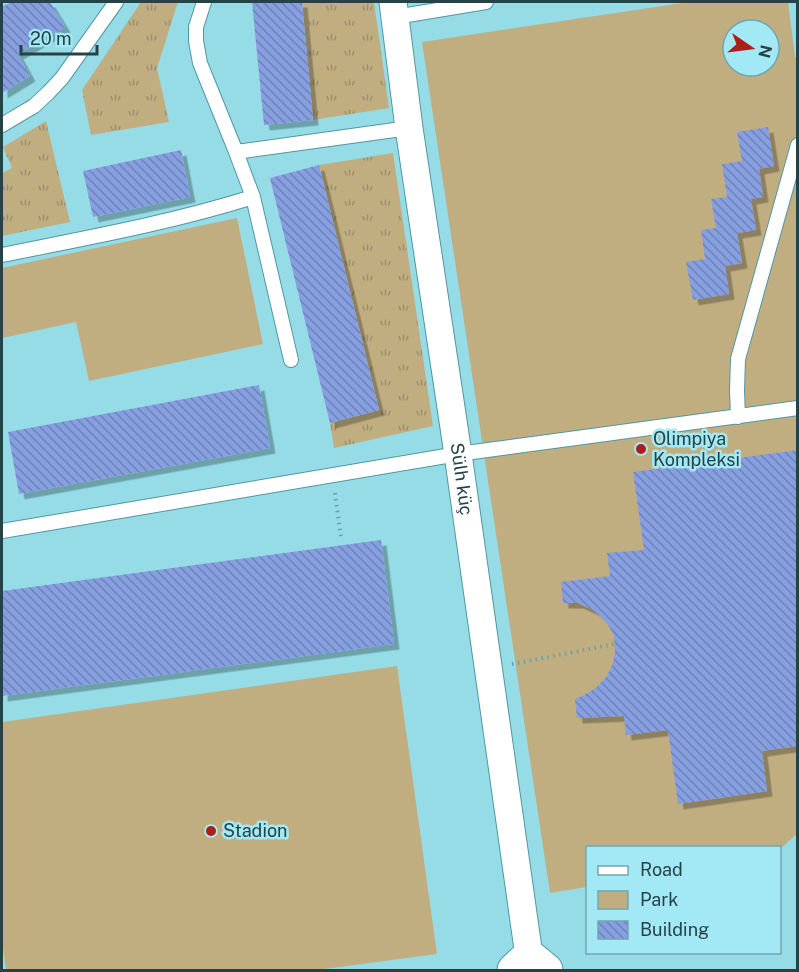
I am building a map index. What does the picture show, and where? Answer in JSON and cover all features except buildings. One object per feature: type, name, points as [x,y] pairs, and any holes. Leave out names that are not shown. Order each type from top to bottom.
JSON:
[{"type":"street","name":"Sülh küç","points":[[394,9],[409,128],[458,454],[530,966]]},
{"type":"lane","points":[[2,125],[34,106],[62,78],[116,2]]},
{"type":"lane","points":[[204,2],[196,27],[195,41],[200,63],[253,197],[291,360]]},
{"type":"lane","points":[[394,9],[486,2]]},
{"type":"lane","points":[[236,152],[409,128]]},
{"type":"lane","points":[[738,417],[736,390],[738,359],[798,145]]},
{"type":"lane","points":[[2,255],[132,229],[253,197]]},
{"type":"lane","points":[[2,531],[458,454],[798,408]]},
{"type":"path","points":[[333,475],[341,538]]},
{"type":"path","points":[[488,669],[615,644]]},
{"type":"green space","points":[[141,2],[178,2],[157,68],[169,122],[91,135],[82,90]]},
{"type":"green space","points":[[302,2],[374,2],[389,108],[313,120]]},
{"type":"green space","name":"Olimpiya Kompleksi","points":[[689,2],[788,2],[795,57],[798,57],[798,833],[781,848],[781,846],[586,846],[586,887],[550,893],[422,42]]},
{"type":"green space","points":[[46,121],[70,222],[2,236],[2,173],[12,168],[3,147]]},
{"type":"green space","points":[[393,153],[433,426],[334,448],[330,423],[379,410],[319,165]]},
{"type":"green space","points":[[237,218],[263,344],[89,381],[76,322],[2,338],[2,268]]},
{"type":"green space","name":"Stadion","points":[[397,666],[437,954],[317,970],[6,970],[2,940],[2,722]]},
{"type":"place","name":"Olimpiya Kompleksi","points":[[641,449]]},
{"type":"place","name":"Stadion","points":[[211,831]]}]
